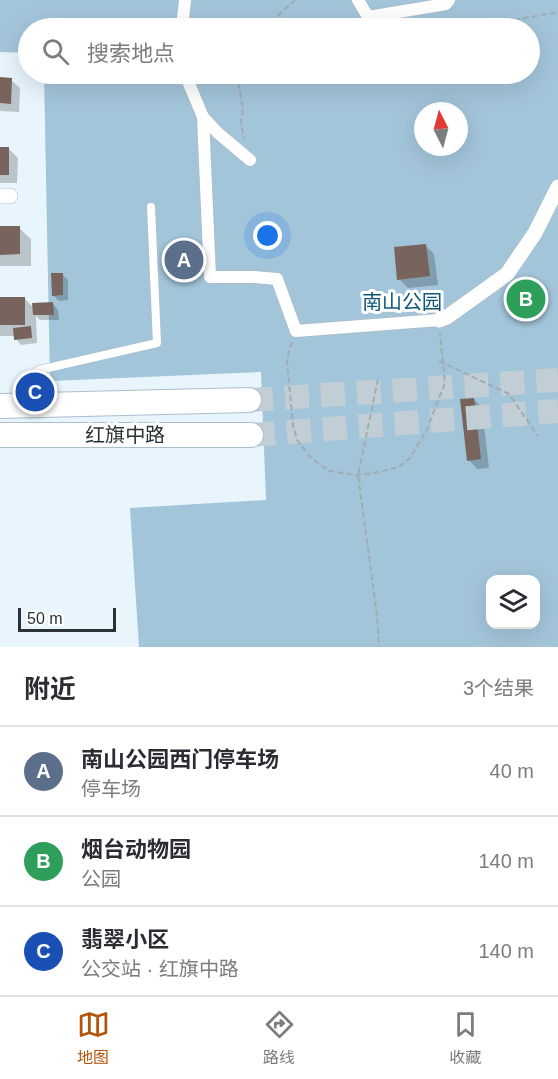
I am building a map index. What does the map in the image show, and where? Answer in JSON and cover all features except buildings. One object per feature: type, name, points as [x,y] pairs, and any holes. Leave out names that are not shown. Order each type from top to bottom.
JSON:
[{"type":"main road","name":"红旗中路","points":[[0,406],[249,400]]},
{"type":"main road","name":"红旗中路","points":[[0,435],[251,435]]},
{"type":"street","points":[[184,18],[185,0]]},
{"type":"street","points":[[358,0],[368,17],[446,4],[450,0]]},
{"type":"street","points":[[189,84],[203,117],[210,277],[277,279],[296,331],[439,320],[447,317],[507,274],[535,233],[558,187]]},
{"type":"street","points":[[203,117],[250,160]]},
{"type":"lane","points":[[26,406],[24,392],[27,379],[39,370],[157,343],[151,207]]},
{"type":"path","points":[[275,18],[295,0]]},
{"type":"path","points":[[525,18],[558,12]]},
{"type":"path","points":[[239,84],[243,110],[241,123],[250,152],[250,160]]},
{"type":"path","points":[[296,331],[287,362],[292,425],[297,440],[311,458],[329,471],[358,475],[399,467],[410,458],[427,429],[445,383],[439,320]]},
{"type":"path","points":[[439,361],[508,394],[538,436]]},
{"type":"path","points":[[378,379],[358,475],[377,615],[378,647]]},
{"type":"green space","name":"南山公园","points":[[0,0],[558,0],[558,647],[139,647],[130,508],[266,500],[261,372],[50,381],[44,84],[540,84],[540,18],[18,18],[18,53],[0,52]]},
{"type":"tunnel","points":[[249,400],[558,380]]},
{"type":"tunnel","points":[[251,435],[558,411]]},
{"type":"place","name":"南山公园西门停车场","points":[[184,260]]},
{"type":"place","name":"烟台动物园","points":[[526,299]]},
{"type":"place","name":"翡翠小区","points":[[35,392]]}]
